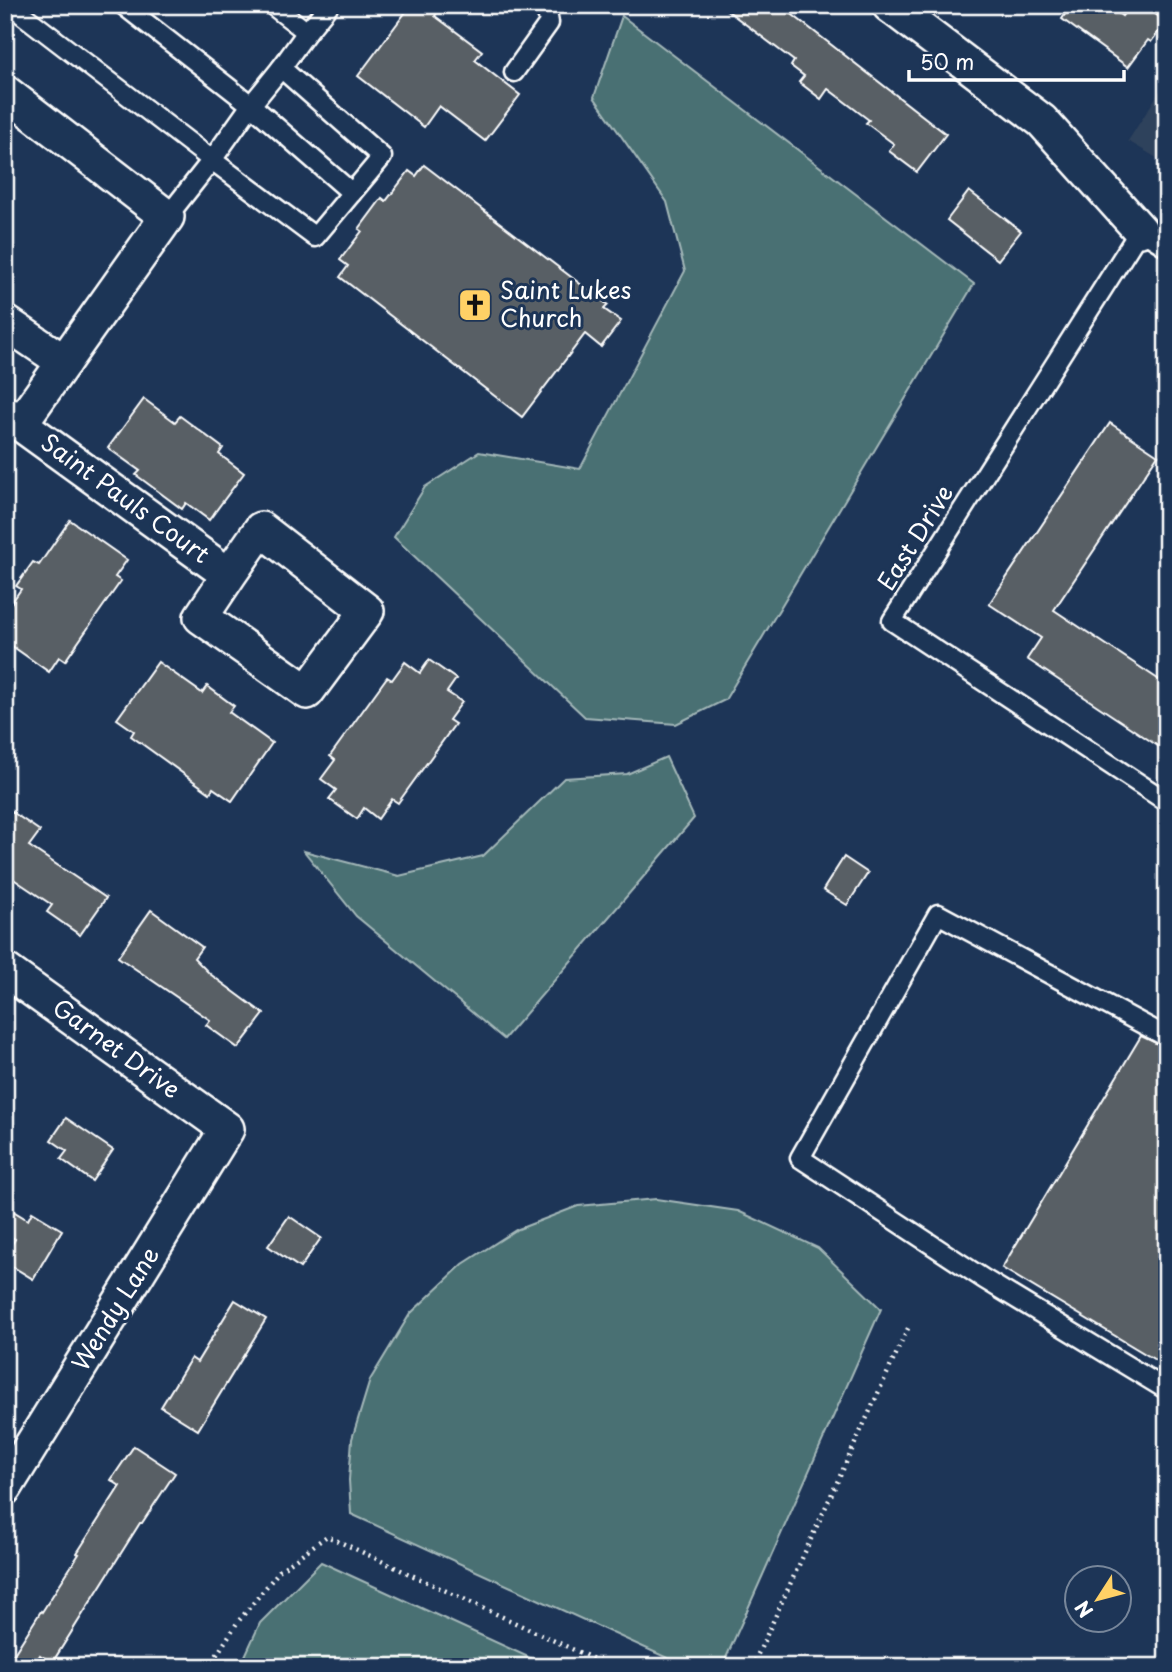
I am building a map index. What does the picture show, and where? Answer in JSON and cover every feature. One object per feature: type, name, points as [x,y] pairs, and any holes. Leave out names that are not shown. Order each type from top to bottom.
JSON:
[{"type":"street","points":[[889,5],[1042,121],[1153,238]]},
{"type":"street","points":[[5,92],[167,217]]},
{"type":"street","name":"Saint Pauls Court","points":[[167,217],[64,362],[13,419],[229,575]]},
{"type":"street","points":[[5,322],[64,362]]},
{"type":"street","name":"Saint Pauls Court","points":[[261,529],[367,611],[307,692],[201,617],[229,575],[261,529]]},
{"type":"street","name":"Garnet Drive","points":[[5,970],[227,1129]]},
{"type":"street","name":"Wendy Lane","points":[[5,1489],[227,1129]]},
{"type":"lane","points":[[10,5],[316,237],[382,157],[281,68]]},
{"type":"lane","points":[[123,5],[251,105],[352,193]]},
{"type":"lane","points":[[272,5],[307,32]]},
{"type":"lane","points":[[167,217],[329,5]]},
{"type":"lane","points":[[514,72],[549,23],[546,5]]},
{"type":"lane","name":"East Drive","points":[[1153,238],[892,621],[1167,802]]},
{"type":"lane","points":[[1167,1037],[938,914],[800,1158],[984,1279],[1167,1390]]},
{"type":"path","points":[[752,1667],[909,1324]]},
{"type":"path","points":[[209,1667],[237,1623],[280,1570],[327,1536],[611,1667]]},
{"type":"shaded area","points":[[1167,80],[1167,164],[1128,141]]},
{"type":"green space","points":[[622,16],[974,284],[725,700],[676,724],[585,717],[394,537],[425,487],[479,452],[580,469],[685,271],[667,202],[594,97]]},
{"type":"green space","points":[[666,757],[694,818],[504,1039],[356,916],[304,851],[399,876],[483,856],[564,778],[627,774]]},
{"type":"green space","points":[[656,1199],[738,1211],[818,1248],[881,1309],[722,1667],[687,1667],[351,1514],[349,1480],[352,1439],[370,1380],[410,1314],[463,1264],[516,1230],[578,1206]]},
{"type":"green space","points":[[321,1562],[550,1667],[240,1667],[260,1623]]},
{"type":"building","points":[[411,5],[442,5],[435,16],[482,51],[475,60],[520,95],[485,141],[439,106],[424,127],[358,76]]},
{"type":"building","points":[[720,5],[780,5],[946,134],[917,172],[889,151],[894,144],[866,123],[869,120],[828,89],[821,99],[799,82],[804,76],[791,66],[794,61]]},
{"type":"building","points":[[1071,5],[1107,5],[1122,16],[1130,5],[1143,5],[1166,22],[1151,42],[1148,40],[1128,67],[1062,19]]},
{"type":"building","points":[[424,165],[608,305],[604,309],[621,321],[601,347],[585,334],[522,417],[340,277],[348,266],[340,260],[382,198],[386,201],[409,171],[416,176]]},
{"type":"building","points":[[969,191],[1021,231],[998,260],[947,220]]},
{"type":"building","points":[[144,399],[175,422],[180,416],[223,448],[219,454],[244,473],[209,520],[186,503],[182,509],[136,475],[140,471],[108,448]]},
{"type":"building","points":[[1110,423],[1158,455],[1054,610],[1167,685],[1167,752],[1027,659],[1041,638],[989,604]]},
{"type":"building","points":[[70,520],[127,560],[115,577],[121,581],[65,661],[59,657],[49,672],[5,641],[5,612],[21,589],[16,586],[33,562],[39,565]]},
{"type":"building","points":[[429,660],[456,679],[447,692],[462,702],[449,720],[455,724],[398,803],[392,799],[378,819],[364,808],[357,819],[329,799],[336,790],[321,779],[335,760],[330,756],[387,677],[392,680],[405,662],[420,673]]},
{"type":"building","points":[[158,662],[202,693],[207,686],[234,706],[229,712],[272,743],[232,801],[213,788],[210,793],[131,736],[134,731],[117,719]]},
{"type":"building","points":[[5,807],[40,831],[29,846],[106,898],[80,935],[47,912],[52,905],[9,876],[5,881]]},
{"type":"building","points":[[844,857],[868,873],[847,905],[823,890]]},
{"type":"building","points":[[151,910],[202,947],[194,958],[210,974],[264,1014],[238,1048],[206,1025],[210,1020],[118,957]]},
{"type":"building","points":[[1141,1036],[1167,1048],[1167,1367],[1002,1268]]},
{"type":"building","points":[[66,1118],[113,1150],[92,1181],[61,1159],[67,1151],[51,1140]]},
{"type":"building","points":[[5,1206],[28,1220],[32,1212],[62,1230],[33,1279],[5,1262],[5,1256],[15,1239],[5,1233]]},
{"type":"building","points":[[289,1216],[321,1238],[300,1268],[268,1246]]},
{"type":"building","points":[[235,1300],[266,1319],[198,1430],[161,1407],[191,1358],[197,1362]]},
{"type":"building","points":[[134,1446],[175,1473],[140,1523],[52,1663],[40,1655],[33,1667],[27,1667],[12,1657],[120,1486],[111,1480]]},
{"type":"place","name":"Saint Lukes Church","points":[[475,305]]}]
